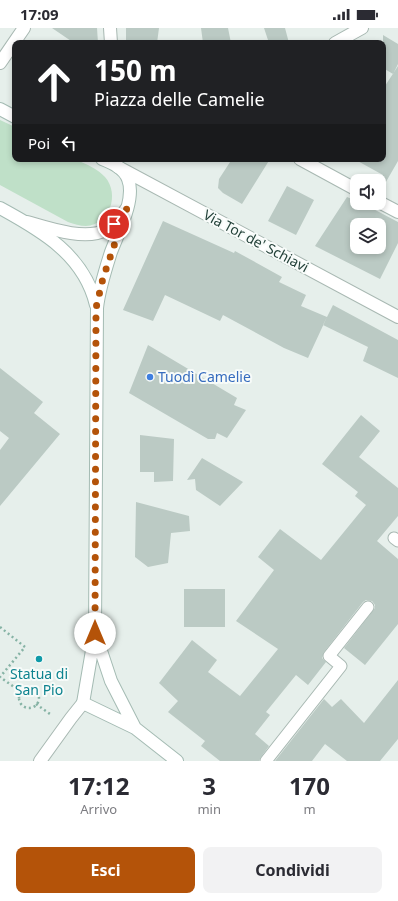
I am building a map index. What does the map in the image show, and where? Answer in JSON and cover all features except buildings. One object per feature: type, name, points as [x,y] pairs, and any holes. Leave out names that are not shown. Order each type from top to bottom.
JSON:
[{"type":"street","points":[[16,40],[24,28]]},
{"type":"street","points":[[110,28],[110,40]]},
{"type":"street","points":[[340,40],[362,28]]},
{"type":"street","points":[[0,63],[12,46]]},
{"type":"street","points":[[0,109],[12,116]]},
{"type":"street","points":[[40,761],[83,703],[95,633],[96,308],[103,278],[127,208],[130,191],[128,180],[119,162]]},
{"type":"street","name":"Via Tor de' Schiavi","points":[[119,162],[398,317]]},
{"type":"street","points":[[306,162],[350,186]]},
{"type":"street","points":[[386,206],[398,212]]},
{"type":"street","points":[[0,208],[54,240],[70,256],[85,278],[91,290],[96,308]]},
{"type":"street","points":[[24,221],[71,233],[91,234],[107,230],[127,208]]},
{"type":"street","points":[[95,633],[111,681],[135,728]]},
{"type":"street","points":[[83,703],[135,728],[177,761]]},
{"type":"lane","points":[[266,761],[341,666],[329,656],[368,607]]},
{"type":"path","points":[[0,627],[25,647],[0,677],[21,692]]},
{"type":"path","points":[[30,688],[36,691],[38,697],[36,704],[29,708],[23,706],[20,701],[21,692],[30,688]]},
{"type":"path","points":[[36,704],[50,714]]},
{"type":"green space","points":[[0,120],[12,126],[12,162],[82,162],[96,169],[105,177],[112,192],[112,200],[107,215],[94,224],[86,226],[68,222],[0,185]]},
{"type":"place","name":"Tuodì Camelie","points":[[150,377]]},
{"type":"place","name":"Statua di San Pio","points":[[39,659]]},
{"type":"route","points":[[95,633],[96,308],[111,252],[127,208],[114,224]]}]
